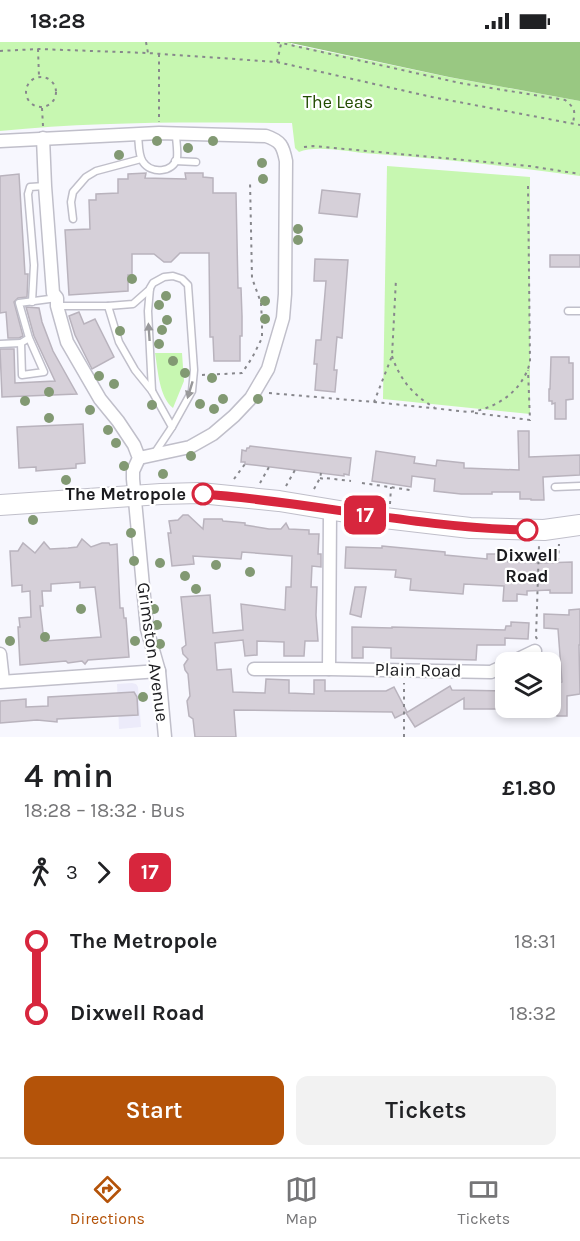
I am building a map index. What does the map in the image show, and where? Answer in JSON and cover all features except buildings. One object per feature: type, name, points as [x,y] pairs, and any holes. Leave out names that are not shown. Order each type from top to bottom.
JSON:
[{"type":"highway","points":[[0,505],[181,493],[211,494],[279,501],[424,523],[488,529],[544,530],[580,525]]},
{"type":"street","points":[[0,141],[43,138],[138,134],[176,134],[266,136],[281,143],[286,161],[285,294],[283,318],[268,369],[251,398],[234,416],[213,434],[190,447],[139,458],[134,445],[100,399],[67,342],[53,293],[43,138]]},
{"type":"street","name":"Grimston Avenue","points":[[139,458],[133,471],[147,629],[159,671],[165,737]]},
{"type":"street","points":[[329,669],[330,510]]},
{"type":"street","points":[[532,652],[538,649]]},
{"type":"street","points":[[0,654],[2,681],[159,671]]},
{"type":"street","name":"Plain Road","points":[[254,669],[491,672],[495,670]]},
{"type":"lane","points":[[138,134],[141,159],[145,166],[152,170],[162,171],[172,166],[177,158],[176,134]]},
{"type":"lane","points":[[73,219],[72,192],[86,177],[96,171],[141,159]]},
{"type":"lane","points":[[175,161],[196,162]]},
{"type":"lane","points":[[32,302],[34,265],[28,194],[30,187],[45,186]]},
{"type":"lane","points":[[21,343],[22,375],[44,372],[29,338],[19,303],[57,302],[108,306],[133,304],[153,283],[164,277],[173,276],[182,279],[188,285],[192,391],[153,456]]},
{"type":"lane","points":[[150,288],[148,311],[152,391]]},
{"type":"lane","points":[[108,306],[119,342],[135,370],[152,391],[172,427]]},
{"type":"lane","points":[[568,311],[580,311]]},
{"type":"lane","points":[[0,344],[21,343],[29,338]]},
{"type":"lane","points":[[555,487],[580,486]]},
{"type":"path","points":[[146,42],[148,53]]},
{"type":"path","points":[[277,62],[279,43],[460,83],[565,100],[575,112],[573,123]]},
{"type":"path","points":[[38,49],[39,77]]},
{"type":"path","points":[[0,51],[38,49],[148,53],[277,62],[432,97],[580,125]]},
{"type":"path","points":[[159,54],[159,134]]},
{"type":"path","points":[[39,77],[49,80],[55,89],[52,101],[42,107],[32,104],[26,95],[30,82],[39,77]]},
{"type":"path","points":[[42,107],[43,138]]},
{"type":"path","points":[[304,147],[529,166],[580,174]]},
{"type":"path","points":[[193,376],[242,373],[262,338],[261,303],[252,278],[250,181]]},
{"type":"path","points":[[267,392],[435,408],[530,420],[528,185]]},
{"type":"path","points":[[374,402],[392,356],[396,279]]},
{"type":"path","points":[[392,356],[397,371],[414,393],[435,408]]},
{"type":"path","points":[[469,412],[494,406],[511,395],[528,369]]},
{"type":"path","points":[[233,482],[245,464]]},
{"type":"path","points":[[259,484],[269,467]]},
{"type":"path","points":[[285,488],[295,470]]},
{"type":"path","points":[[311,492],[321,478],[321,473]]},
{"type":"path","points":[[321,478],[351,481]]},
{"type":"path","points":[[362,483],[410,490]]},
{"type":"path","points":[[389,506],[392,487]]},
{"type":"path","points":[[538,649],[536,637],[539,544]]},
{"type":"path","points":[[558,561],[559,544]]},
{"type":"path","points":[[404,680],[404,737]]},
{"type":"shaded area","points":[[132,683],[138,687],[141,727],[119,729],[117,684]]},
{"type":"green space","name":"The Leas","points":[[0,42],[291,42],[291,44],[448,77],[580,101],[580,176],[330,149],[299,152],[295,148],[292,123],[109,124],[0,131]]},
{"type":"green space","points":[[286,42],[580,42],[580,101],[449,77]]},
{"type":"green space","points":[[387,166],[530,177],[530,414],[383,399]]},
{"type":"green space","points":[[155,353],[182,353],[184,381],[173,408],[162,390]]},
{"type":"bus line","name":"17","points":[[203,494],[279,501],[431,524],[527,530]]},
{"type":"place","name":"The Metropole","points":[[203,494]]},
{"type":"place","name":"Dixwell Road","points":[[527,530]]}]
